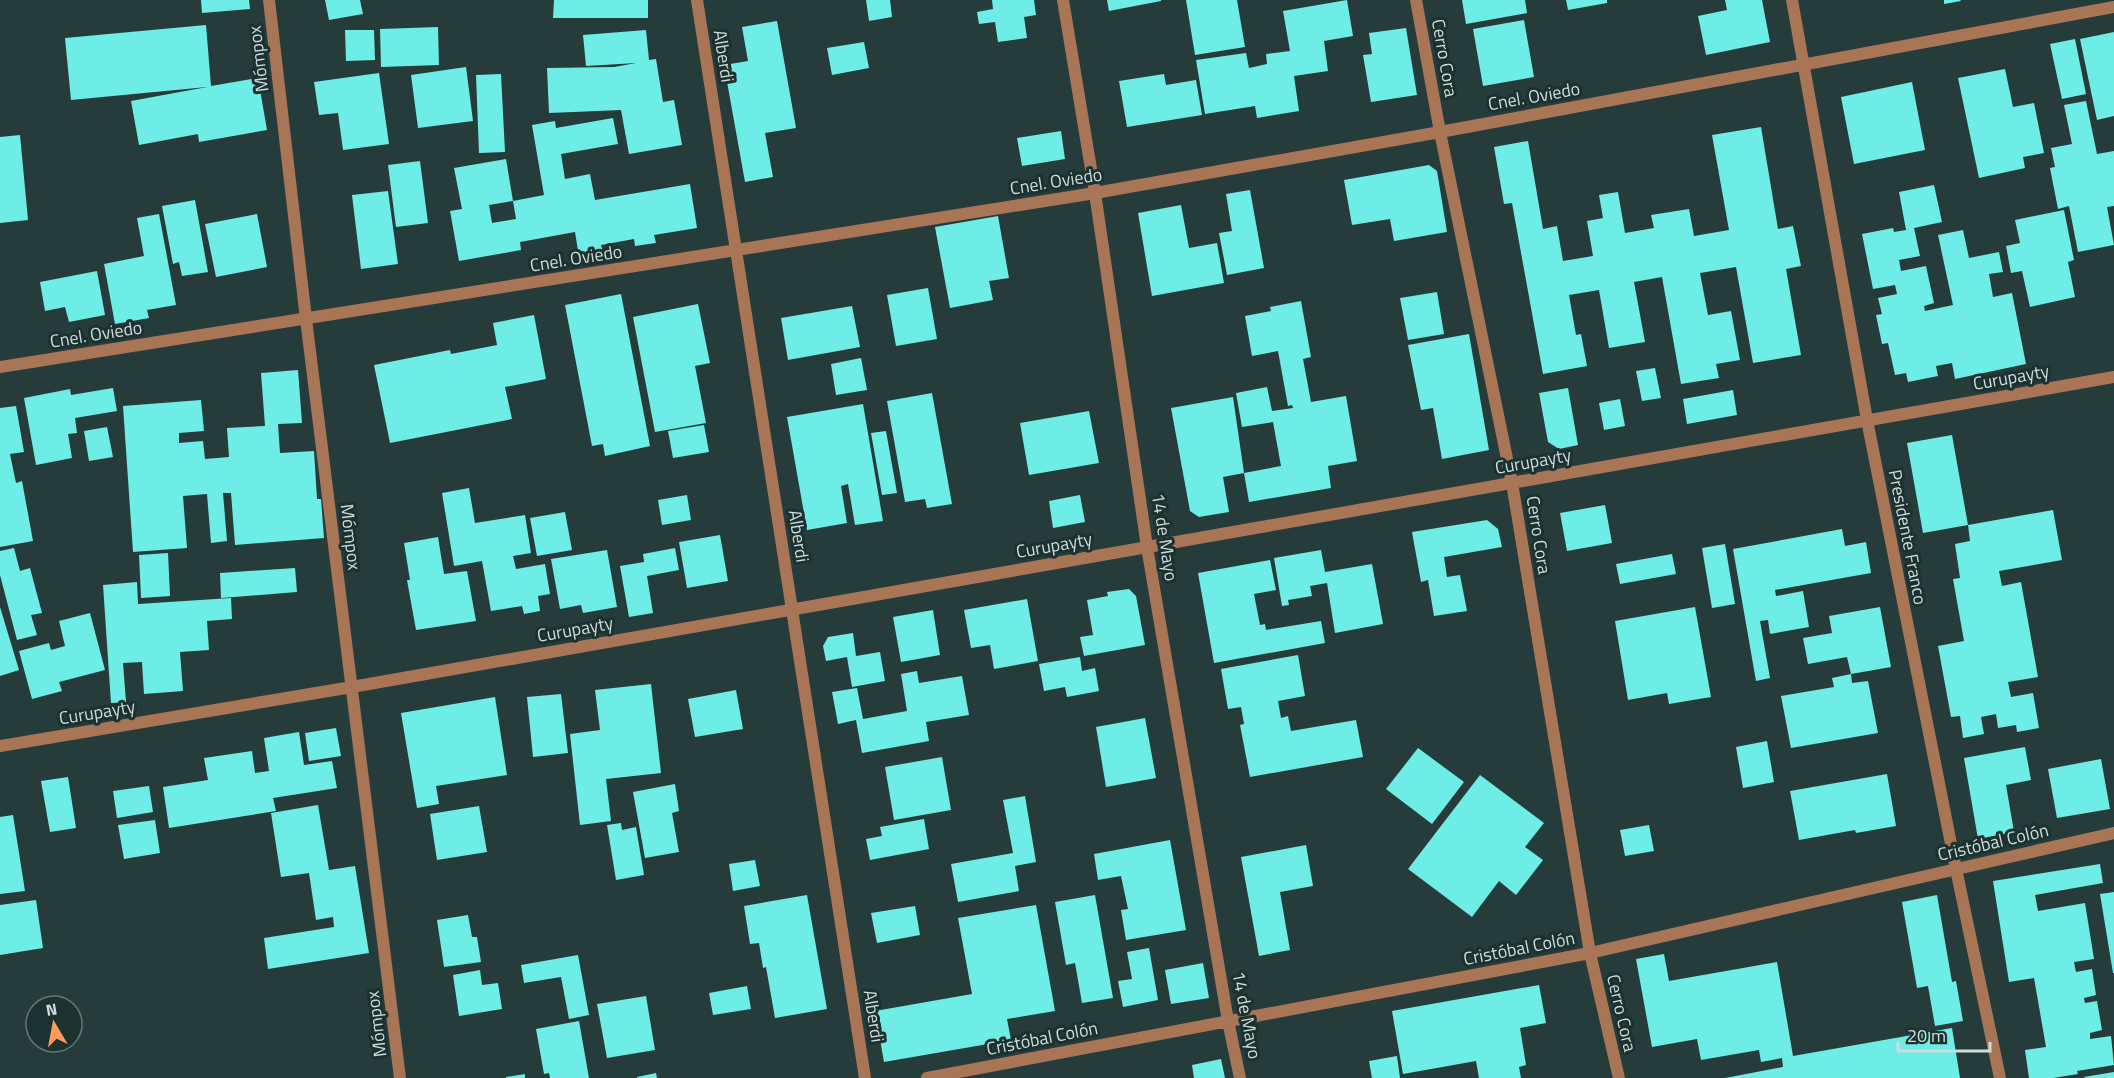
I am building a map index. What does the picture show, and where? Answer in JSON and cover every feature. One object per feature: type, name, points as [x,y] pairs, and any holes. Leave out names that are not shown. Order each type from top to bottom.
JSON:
[{"type":"street","name":"Mómpox","points":[[269,0],[400,1078]]},
{"type":"street","name":"Alberdi","points":[[697,0],[865,1078]]},
{"type":"street","name":"14 de Mayo","points":[[1063,0],[1095,193],[1148,547],[1228,1021],[1240,1078]]},
{"type":"street","name":"Cerro Cora","points":[[1416,0],[1440,132],[1512,483],[1590,952],[1619,1078]]},
{"type":"street","name":"Presidente Franco","points":[[1792,0],[1867,420],[2000,1078]]},
{"type":"street","name":"Cnel. Oviedo","points":[[0,367],[1095,193],[1440,132],[2114,7]]},
{"type":"street","name":"Curupayty","points":[[0,746],[352,687],[2114,377]]},
{"type":"street","name":"Cristóbal Colón","points":[[927,1078],[1590,952],[2114,833]]},
{"type":"building","points":[[201,0],[249,0],[250,9],[202,13]]},
{"type":"building","points":[[325,0],[360,0],[363,14],[329,20]]},
{"type":"building","points":[[554,0],[648,0],[648,18],[553,18]]},
{"type":"building","points":[[866,0],[890,0],[892,17],[869,21]]},
{"type":"building","points":[[992,0],[1034,0],[1036,15],[1024,17],[1027,38],[998,42],[995,22],[979,24],[977,12],[993,9]]},
{"type":"building","points":[[1107,0],[1161,0],[1161,1],[1109,11]]},
{"type":"building","points":[[1186,0],[1237,0],[1245,47],[1195,55]]},
{"type":"building","points":[[1347,0],[1353,36],[1324,41],[1328,71],[1294,76],[1299,111],[1257,118],[1255,106],[1205,114],[1196,60],[1246,53],[1249,68],[1267,64],[1266,54],[1290,51],[1283,11]]},
{"type":"building","points":[[1462,0],[1525,0],[1527,13],[1466,24]]},
{"type":"building","points":[[1566,0],[1607,0],[1607,3],[1568,10]]},
{"type":"building","points":[[1725,0],[1762,0],[1770,42],[1706,55],[1698,16],[1727,10]]},
{"type":"building","points":[[1944,0],[1960,0],[1961,1],[1944,4]]},
{"type":"building","points":[[1524,20],[1534,77],[1483,86],[1473,29]]},
{"type":"building","points":[[777,21],[796,128],[765,133],[773,177],[745,182],[724,65],[748,61],[742,27]]},
{"type":"building","points":[[206,25],[211,86],[258,78],[267,130],[199,142],[198,134],[139,145],[131,101],[207,87],[71,100],[65,38]]},
{"type":"building","points":[[438,27],[439,65],[381,67],[380,29]]},
{"type":"building","points":[[1406,28],[1417,95],[1371,102],[1363,55],[1372,54],[1369,33]]},
{"type":"building","points":[[345,30],[374,30],[375,60],[346,61]]},
{"type":"building","points":[[646,30],[649,60],[656,59],[663,102],[674,100],[682,145],[629,154],[621,110],[549,113],[547,68],[614,67],[636,63],[586,66],[583,35]]},
{"type":"building","points":[[2114,32],[2114,116],[2097,120],[2080,39]]},
{"type":"building","points":[[2075,39],[2086,94],[2062,99],[2050,44]]},
{"type":"building","points":[[864,42],[869,68],[832,75],[827,48]]},
{"type":"building","points":[[466,67],[473,121],[418,128],[411,75]]},
{"type":"building","points":[[2005,69],[2013,107],[2034,103],[2044,153],[2023,157],[2025,168],[1979,178],[1958,78]]},
{"type":"building","points":[[379,73],[389,144],[343,150],[338,113],[319,115],[314,82]]},
{"type":"building","points":[[501,74],[505,152],[479,153],[476,75]]},
{"type":"building","points":[[1164,74],[1166,85],[1196,80],[1202,115],[1127,127],[1119,81]]},
{"type":"building","points":[[1912,82],[1925,150],[1854,164],[1841,97]]},
{"type":"building","points":[[2086,101],[2097,154],[2114,151],[2114,206],[2107,207],[2114,245],[2078,252],[2069,206],[2058,209],[2050,168],[2055,167],[2051,148],[2072,144],[2064,105]]},
{"type":"building","points":[[613,118],[618,144],[561,154],[565,179],[590,174],[595,200],[690,184],[697,228],[654,235],[656,243],[635,246],[634,239],[601,245],[603,253],[579,257],[575,232],[520,242],[521,250],[459,261],[450,211],[462,209],[454,168],[506,159],[513,201],[544,195],[532,125],[555,121],[556,128]],"holes":[[[513,201],[516,219],[492,223],[489,205]]]},
{"type":"building","points":[[1761,127],[1778,229],[1793,226],[1801,266],[1786,269],[1801,355],[1753,363],[1736,267],[1700,273],[1708,315],[1731,311],[1740,360],[1716,364],[1719,378],[1681,384],[1662,277],[1634,282],[1645,342],[1609,348],[1599,290],[1569,295],[1576,335],[1581,334],[1587,366],[1543,374],[1512,203],[1504,204],[1494,147],[1528,141],[1543,229],[1557,226],[1563,261],[1593,256],[1587,221],[1603,218],[1599,195],[1618,192],[1625,233],[1654,228],[1651,215],[1689,209],[1694,236],[1729,230],[1712,135]]},
{"type":"building","points":[[1061,131],[1065,159],[1022,166],[1017,138]]},
{"type":"building","points":[[20,135],[28,220],[0,223],[0,137]]},
{"type":"building","points":[[420,161],[428,223],[396,227],[388,165]]},
{"type":"building","points":[[1429,165],[1437,171],[1447,232],[1394,241],[1390,219],[1352,225],[1344,180]]},
{"type":"building","points":[[1934,185],[1942,222],[1914,228],[1920,256],[1899,260],[1901,271],[1926,266],[1934,303],[1924,306],[1925,311],[1953,305],[1938,235],[1963,230],[1969,258],[1999,252],[2003,272],[1989,274],[1993,297],[2012,293],[2026,364],[1955,379],[1952,363],[1936,366],[1938,376],[1908,382],[1906,373],[1895,375],[1888,343],[1882,344],[1876,315],[1882,314],[1878,298],[1897,294],[1895,285],[1873,289],[1862,234],[1893,228],[1894,232],[1906,230],[1899,192]]},
{"type":"building","points":[[1250,190],[1264,268],[1227,275],[1219,233],[1232,231],[1226,194]]},
{"type":"building","points":[[388,191],[398,264],[361,269],[352,195]]},
{"type":"building","points":[[195,200],[208,272],[182,276],[179,262],[173,264],[162,206]]},
{"type":"building","points":[[1181,205],[1189,248],[1217,243],[1224,283],[1152,296],[1138,213]]},
{"type":"building","points":[[2064,210],[2074,260],[2068,262],[2075,297],[2030,307],[2022,271],[2011,273],[2006,246],[2020,243],[2015,220]]},
{"type":"building","points":[[159,214],[176,305],[147,310],[149,318],[115,324],[104,264],[144,256],[137,218]]},
{"type":"building","points":[[257,214],[267,267],[216,277],[205,224]]},
{"type":"building","points":[[998,216],[1009,278],[989,281],[993,300],[950,308],[935,227]]},
{"type":"building","points":[[97,271],[105,315],[69,322],[65,307],[45,311],[40,282]]},
{"type":"building","points":[[928,288],[937,339],[896,346],[887,295]]},
{"type":"building","points":[[1437,292],[1444,334],[1408,340],[1400,298]]},
{"type":"building","points":[[621,294],[650,446],[605,456],[603,444],[592,446],[565,305]]},
{"type":"building","points":[[1301,301],[1311,357],[1303,359],[1311,402],[1346,396],[1357,461],[1328,466],[1331,488],[1249,502],[1244,473],[1281,466],[1273,422],[1242,427],[1236,393],[1267,387],[1272,411],[1293,408],[1292,405],[1288,406],[1278,351],[1252,356],[1245,316],[1271,311],[1270,307]]},
{"type":"building","points":[[698,304],[710,363],[695,366],[706,423],[655,432],[633,317]]},
{"type":"building","points":[[852,306],[860,347],[788,360],[781,318]]},
{"type":"building","points":[[534,315],[546,379],[505,387],[512,419],[390,443],[374,365],[450,350],[451,354],[497,345],[493,323]]},
{"type":"building","points":[[1469,334],[1489,450],[1442,459],[1433,408],[1421,410],[1408,345]]},
{"type":"building","points":[[861,358],[867,390],[836,395],[831,364]]},
{"type":"building","points":[[1655,368],[1661,398],[1642,401],[1636,371]]},
{"type":"building","points":[[298,370],[302,423],[278,424],[280,453],[314,451],[317,499],[321,499],[324,538],[235,545],[231,493],[223,493],[227,541],[211,543],[207,494],[183,496],[187,548],[133,552],[123,406],[201,400],[204,431],[179,433],[179,443],[203,441],[205,459],[229,457],[227,428],[265,426],[261,373]]},
{"type":"building","points":[[113,388],[117,411],[75,418],[77,433],[68,434],[72,458],[36,465],[24,398],[70,389],[71,395]]},
{"type":"building","points":[[1568,388],[1578,445],[1559,449],[1548,442],[1539,393]]},
{"type":"building","points":[[1733,390],[1737,415],[1687,424],[1683,399]]},
{"type":"building","points":[[932,393],[952,504],[927,508],[925,499],[905,502],[887,401]]},
{"type":"building","points":[[1233,397],[1244,473],[1223,477],[1229,512],[1199,517],[1190,511],[1171,408]]},
{"type":"building","points":[[1620,399],[1625,426],[1604,430],[1599,403]]},
{"type":"building","points":[[863,404],[883,521],[855,525],[848,484],[841,486],[847,523],[807,530],[787,417]]},
{"type":"building","points":[[16,406],[24,452],[10,454],[16,483],[22,481],[33,541],[0,547],[0,408]]},
{"type":"building","points":[[1089,411],[1099,463],[1029,475],[1020,423]]},
{"type":"building","points":[[704,425],[709,452],[673,458],[668,431]]},
{"type":"building","points":[[107,427],[113,457],[89,461],[84,431]]},
{"type":"building","points":[[886,431],[897,493],[882,495],[871,433]]},
{"type":"building","points":[[1952,435],[1968,525],[1923,533],[1907,443]]},
{"type":"building","points":[[469,488],[475,523],[525,515],[531,553],[513,556],[516,569],[545,564],[550,594],[538,596],[540,611],[524,614],[522,606],[491,611],[482,561],[454,566],[442,493]]},
{"type":"building","points":[[687,495],[691,520],[662,525],[658,500]]},
{"type":"building","points":[[1080,495],[1085,522],[1053,528],[1049,501]]},
{"type":"building","points":[[1605,505],[1612,543],[1567,551],[1560,513]]},
{"type":"building","points":[[2053,510],[2062,560],[1999,571],[2002,586],[2021,582],[2038,677],[2008,682],[2011,697],[2033,693],[2039,728],[2017,732],[2016,725],[1998,728],[1996,714],[1981,717],[1984,734],[1963,738],[1960,716],[1951,717],[1938,646],[1964,641],[1953,579],[1960,578],[1955,544],[1970,541],[1968,525]]},
{"type":"building","points":[[565,512],[572,550],[537,556],[530,518]]},
{"type":"building","points":[[1487,520],[1498,529],[1502,547],[1444,557],[1447,577],[1460,575],[1467,611],[1434,616],[1428,580],[1421,582],[1412,532]]},
{"type":"building","points":[[1842,529],[1845,546],[1866,542],[1871,573],[1775,590],[1776,596],[1803,591],[1809,627],[1770,634],[1768,620],[1760,621],[1770,678],[1756,681],[1733,549]]},
{"type":"building","points":[[720,535],[728,581],[687,588],[679,542]]},
{"type":"building","points":[[438,537],[444,574],[467,571],[476,621],[416,630],[407,580],[410,580],[404,543]]},
{"type":"building","points":[[1725,544],[1735,604],[1712,608],[1702,548]]},
{"type":"building","points":[[14,548],[20,571],[30,568],[42,613],[31,615],[37,635],[17,640],[0,575],[0,551]]},
{"type":"building","points":[[675,548],[679,570],[647,576],[653,613],[629,617],[620,566],[644,562],[643,554]]},
{"type":"building","points":[[607,550],[617,607],[583,613],[581,605],[560,609],[551,559]]},
{"type":"building","points":[[1321,550],[1325,572],[1372,564],[1383,624],[1335,633],[1327,583],[1310,586],[1312,596],[1288,600],[1289,605],[1282,606],[1274,558]]},
{"type":"building","points":[[168,553],[170,596],[141,598],[139,555]]},
{"type":"building","points":[[1672,554],[1676,574],[1620,584],[1616,564]]},
{"type":"building","points":[[1270,560],[1276,590],[1254,594],[1260,625],[1265,624],[1266,630],[1321,621],[1325,643],[1214,663],[1198,573]]},
{"type":"building","points":[[295,568],[297,592],[221,598],[220,573]]},
{"type":"building","points":[[137,582],[138,604],[231,598],[232,619],[207,621],[209,650],[180,652],[183,691],[144,694],[142,662],[123,663],[126,702],[111,703],[103,585]]},
{"type":"building","points":[[1129,589],[1136,596],[1145,645],[1084,656],[1080,637],[1093,635],[1087,600],[1108,596],[1107,592]]},
{"type":"building","points":[[1027,599],[1038,661],[994,669],[990,645],[971,648],[964,610]]},
{"type":"building","points":[[0,607],[19,670],[0,676]]},
{"type":"building","points":[[1695,607],[1711,697],[1669,704],[1667,693],[1628,700],[1615,621]]},
{"type":"building","points":[[1880,607],[1891,667],[1851,674],[1847,657],[1808,664],[1803,638],[1832,633],[1829,616]]},
{"type":"building","points":[[933,610],[940,655],[901,662],[893,617]]},
{"type":"building","points":[[90,613],[105,670],[59,682],[62,691],[32,699],[19,651],[49,643],[51,650],[65,646],[59,621]]},
{"type":"building","points":[[853,633],[856,656],[880,652],[885,681],[852,687],[847,657],[826,661],[823,646],[828,637]]},
{"type":"building","points":[[1298,655],[1305,696],[1278,701],[1281,718],[1288,716],[1291,731],[1356,720],[1363,757],[1250,777],[1240,725],[1244,724],[1241,707],[1228,709],[1221,669]]},
{"type":"building","points":[[1080,657],[1082,671],[1095,668],[1099,691],[1067,697],[1065,687],[1044,691],[1039,664]]},
{"type":"building","points":[[917,671],[919,683],[962,676],[969,715],[926,722],[929,741],[862,753],[856,720],[838,724],[832,692],[857,688],[863,719],[907,711],[901,674]]},
{"type":"building","points":[[1851,674],[1852,683],[1868,681],[1878,733],[1791,748],[1781,696],[1834,687],[1832,678]]},
{"type":"building","points":[[651,684],[661,773],[606,779],[611,821],[580,825],[570,734],[600,730],[595,690]]},
{"type":"building","points":[[736,690],[743,729],[695,737],[688,699]]},
{"type":"building","points":[[561,694],[568,753],[533,757],[527,697]]},
{"type":"building","points":[[495,697],[507,775],[436,786],[439,804],[417,808],[401,713]]},
{"type":"building","points":[[1145,718],[1156,778],[1106,787],[1096,727]]},
{"type":"building","points":[[336,728],[341,756],[309,761],[305,733]]},
{"type":"building","points":[[299,732],[304,765],[332,761],[337,788],[273,798],[276,811],[169,828],[163,787],[208,780],[204,758],[252,751],[255,773],[269,771],[264,738]]},
{"type":"building","points":[[1767,741],[1774,782],[1743,788],[1736,747]]},
{"type":"building","points":[[2025,747],[2031,780],[2006,785],[2014,832],[1978,839],[1964,758]]},
{"type":"building","points":[[1418,748],[1464,782],[1432,824],[1386,789]]},
{"type":"building","points":[[942,757],[951,810],[894,820],[885,767]]},
{"type":"building","points":[[2101,759],[2110,809],[2057,818],[2048,769]]},
{"type":"building","points":[[1887,774],[1896,826],[1856,833],[1855,830],[1799,840],[1790,791]]},
{"type":"building","points":[[1480,775],[1544,823],[1525,847],[1543,860],[1516,895],[1499,881],[1472,917],[1408,869]]},
{"type":"building","points":[[68,777],[76,828],[50,832],[41,781]]},
{"type":"building","points":[[675,784],[679,811],[672,813],[679,852],[645,858],[633,792]]},
{"type":"building","points":[[149,786],[153,812],[117,818],[113,791]]},
{"type":"building","points":[[1025,796],[1036,862],[1015,866],[1019,891],[958,902],[951,864],[1013,853],[1003,800]]},
{"type":"building","points":[[318,805],[329,870],[355,866],[369,953],[268,969],[264,938],[334,927],[333,917],[316,920],[309,873],[281,877],[271,813]]},
{"type":"building","points":[[479,806],[487,852],[437,860],[430,814]]},
{"type":"building","points":[[13,815],[25,891],[0,894],[0,817]]},
{"type":"building","points":[[924,819],[929,849],[870,860],[866,839],[882,836],[880,827]]},
{"type":"building","points":[[155,820],[160,853],[124,859],[118,825]]},
{"type":"building","points":[[621,823],[622,830],[636,827],[644,875],[616,880],[607,825]]},
{"type":"building","points":[[1649,825],[1654,851],[1625,856],[1620,830]]},
{"type":"building","points":[[1170,840],[1186,930],[1126,940],[1121,910],[1128,909],[1121,876],[1098,880],[1094,854]]},
{"type":"building","points":[[1306,845],[1313,886],[1280,892],[1290,950],[1259,956],[1241,857]]},
{"type":"building","points":[[755,860],[760,886],[733,891],[729,864]]},
{"type":"building","points":[[2100,864],[2103,883],[2035,895],[2038,911],[2085,903],[2094,959],[2074,962],[2076,972],[2092,969],[2096,995],[2084,998],[2085,1003],[2097,1001],[2102,1030],[2090,1033],[2090,1039],[2111,1036],[2114,1065],[2077,1071],[2078,1074],[2053,1078],[2029,1078],[2025,1050],[2046,1047],[2034,978],[2009,982],[1993,881]]},
{"type":"building","points":[[2114,892],[2114,973],[2113,973],[2100,894]]},
{"type":"building","points":[[807,895],[827,1009],[775,1018],[766,967],[763,968],[759,943],[750,944],[744,906]]},
{"type":"building","points":[[1095,895],[1113,998],[1082,1003],[1075,963],[1066,965],[1055,902]]},
{"type":"building","points":[[1937,895],[1952,982],[1956,981],[1963,1021],[1935,1026],[1928,986],[1917,988],[1902,902]]},
{"type":"building","points":[[36,900],[43,948],[0,955],[0,905]]},
{"type":"building","points":[[1036,905],[1055,1011],[1007,1019],[1011,1040],[884,1062],[875,1011],[972,994],[958,918]]},
{"type":"building","points":[[915,906],[920,935],[877,943],[871,913]]},
{"type":"building","points":[[468,915],[472,937],[477,937],[481,962],[444,967],[437,920]]},
{"type":"building","points":[[1149,948],[1158,1000],[1123,1007],[1118,981],[1132,979],[1127,952]]},
{"type":"building","points":[[1664,954],[1669,981],[1777,962],[1793,1056],[1952,1028],[1960,1078],[1725,1078],[1783,1067],[1782,1058],[1761,1062],[1759,1050],[1701,1060],[1697,1039],[1652,1047],[1636,959]]},
{"type":"building","points":[[578,955],[589,1015],[569,1019],[561,977],[524,983],[521,965]]},
{"type":"building","points":[[1203,963],[1209,998],[1171,1004],[1165,970]]},
{"type":"building","points":[[480,970],[482,985],[498,983],[502,1009],[459,1016],[453,975]]},
{"type":"building","points":[[1539,985],[1546,1023],[1520,1028],[1526,1065],[1519,1067],[1521,1078],[1479,1078],[1476,1061],[1403,1074],[1392,1011]]},
{"type":"building","points":[[747,986],[751,1009],[713,1015],[709,993]]},
{"type":"building","points":[[646,996],[655,1050],[607,1058],[597,1004]]},
{"type":"building","points":[[579,1021],[589,1078],[550,1078],[549,1073],[544,1074],[536,1029]]},
{"type":"building","points":[[1397,1056],[1400,1078],[1372,1078],[1369,1061]]},
{"type":"building","points":[[1221,1059],[1225,1078],[1194,1078],[1192,1065]]},
{"type":"building","points":[[2114,1072],[2114,1078],[2084,1077]]},
{"type":"building","points":[[656,1073],[657,1078],[637,1078],[637,1077]]},
{"type":"building","points":[[525,1074],[525,1078],[506,1078],[506,1077]]}]
